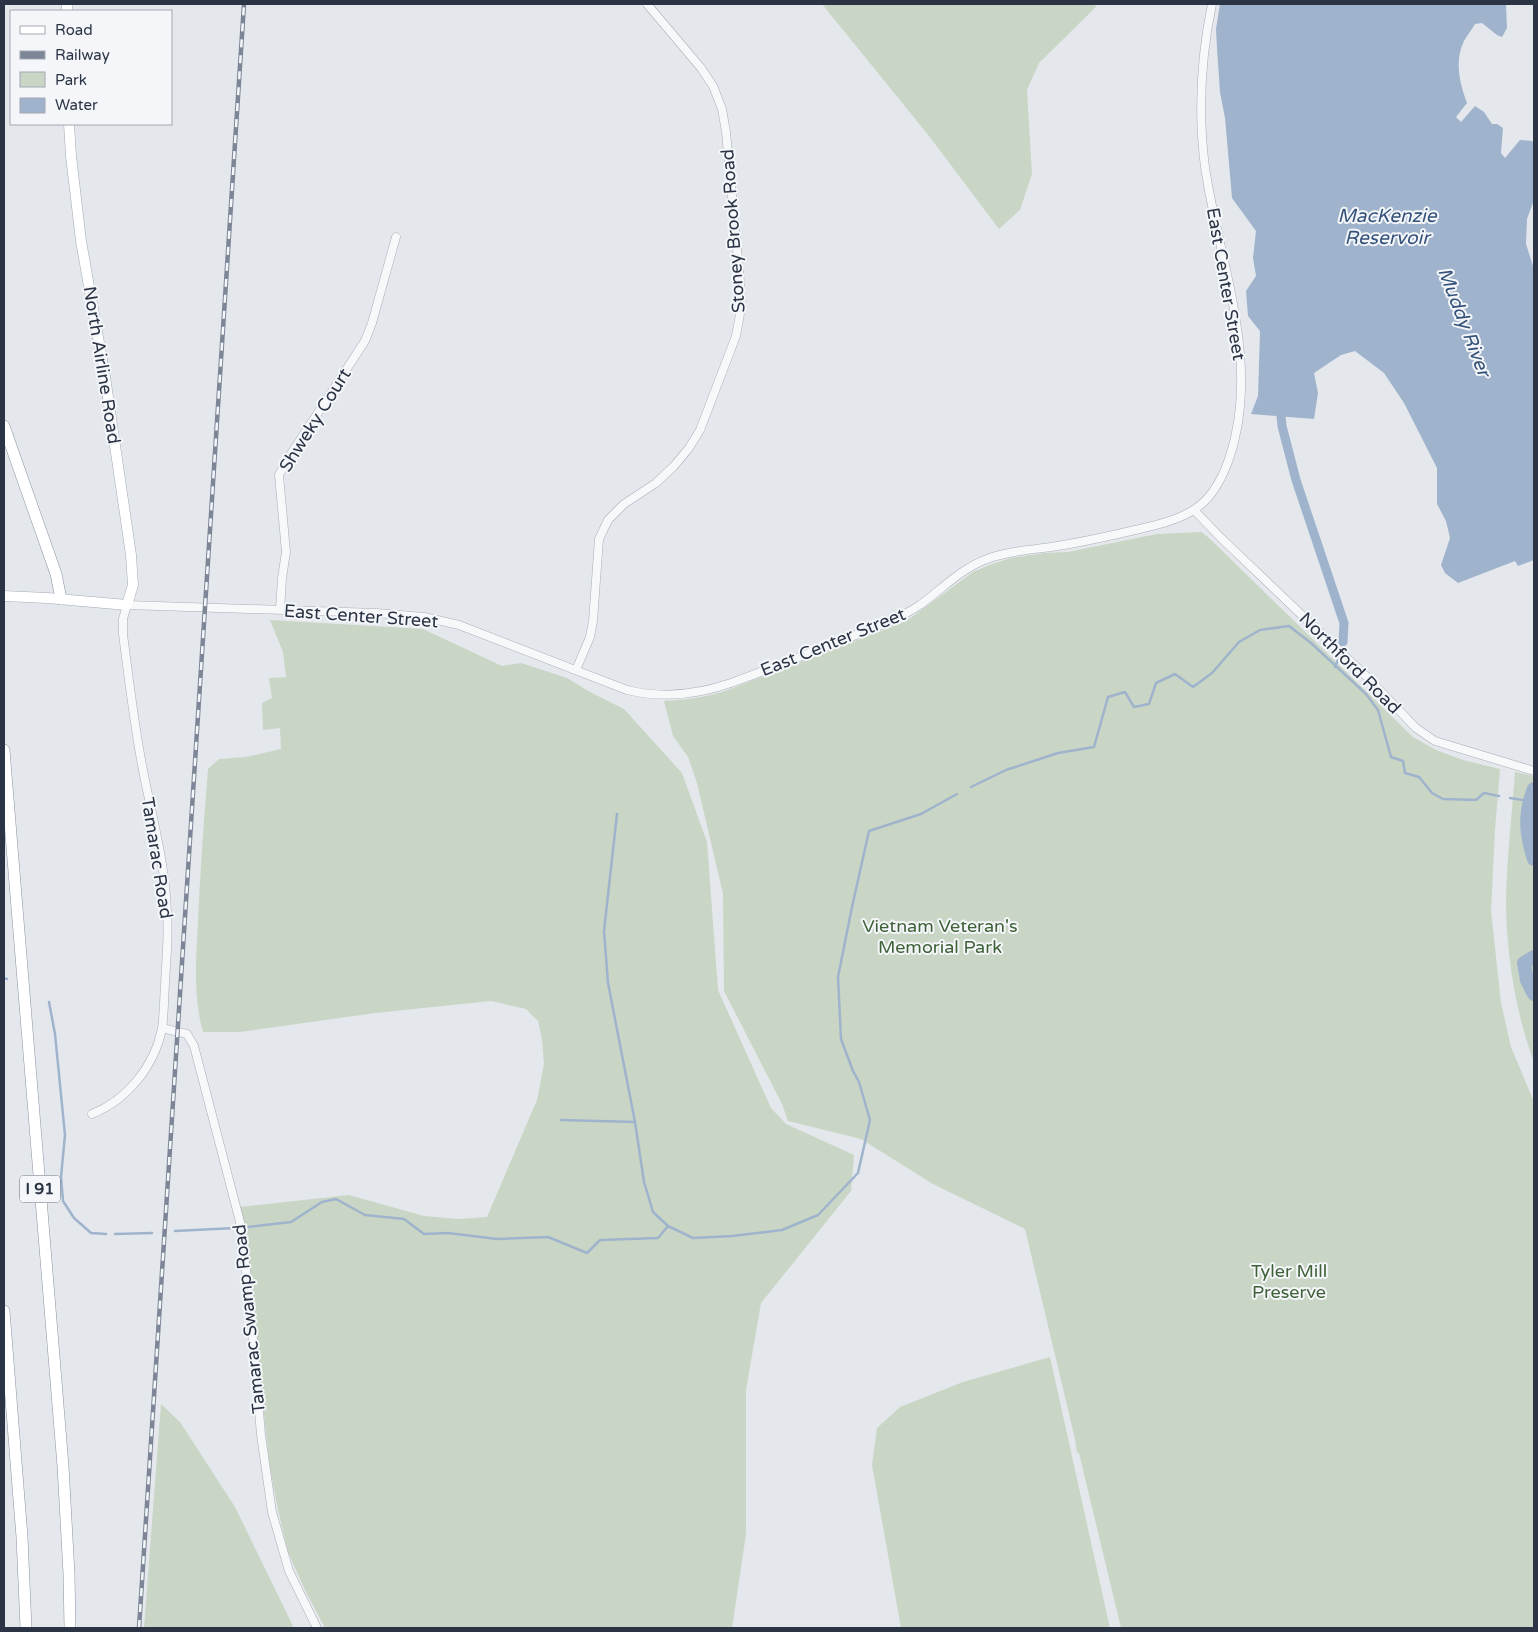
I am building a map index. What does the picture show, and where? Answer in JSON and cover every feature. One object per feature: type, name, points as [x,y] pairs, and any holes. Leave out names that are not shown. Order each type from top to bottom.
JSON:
[{"type":"highway","points":[[4,426],[56,574],[61,599]]},
{"type":"highway","name":"I 91","points":[[4,750],[63,1466],[70,1628]]},
{"type":"highway","points":[[4,1311],[21,1527],[26,1628]]},
{"type":"main road","name":"North Airline Road","points":[[69,125],[81,241],[105,377],[131,555],[133,585],[127,605]]},
{"type":"main road","name":"East Center Street","points":[[4,596],[127,605]]},
{"type":"street","name":"Stoney Brook Road","points":[[576,670],[590,637],[593,621],[599,539],[608,520],[624,504],[662,477],[689,448],[700,430],[736,336],[741,308],[726,132],[722,109],[713,86],[701,68],[647,4]]},
{"type":"street","name":"East Center Street","points":[[127,605],[402,614],[442,620],[476,631],[615,686],[641,693],[676,695],[726,685],[869,630],[905,614],[965,571],[987,559],[1008,553],[1091,540],[1147,528],[1168,522],[1194,510],[1215,488],[1226,465],[1236,430],[1242,389],[1237,328],[1211,201],[1202,138],[1204,49],[1212,4]]},
{"type":"street","name":"Shweky Court","points":[[280,610],[286,552],[279,475],[365,341],[372,323],[396,237]]},
{"type":"street","name":"Northford Road","points":[[1194,510],[1368,678],[1416,728],[1435,741],[1534,770]]},
{"type":"street","name":"Tamarac Road","points":[[92,1114],[126,1094],[136,1082],[152,1056],[162,1028],[168,932],[167,911],[162,863],[140,755],[123,634],[123,619],[127,605]]},
{"type":"street","name":"Tamarac Swamp Road","points":[[162,1028],[184,1032],[190,1037],[194,1046],[235,1198],[244,1245],[260,1435],[272,1512],[289,1571],[317,1628]]},
{"type":"green space","points":[[822,4],[1095,4],[1096,7],[1039,63],[1027,90],[1032,174],[1020,210],[999,229],[929,136]]},
{"type":"green space","name":"Tyler Mill Preserve","points":[[1201,532],[1413,737],[1436,750],[1463,760],[1500,769],[1491,911],[1501,1003],[1511,1047],[1534,1102],[1534,1628],[1121,1628],[1079,1453],[1077,1453],[1025,1229],[933,1184],[861,1139],[788,1121],[782,1104],[724,991],[723,894],[697,783],[688,757],[673,736],[664,701],[697,698],[728,690],[899,624],[912,617],[973,572],[1011,558],[1068,552],[1157,534]]},
{"type":"green space","points":[[270,620],[423,629],[502,666],[521,663],[567,678],[624,709],[682,773],[707,842],[718,990],[771,1108],[786,1124],[854,1155],[851,1191],[761,1303],[746,1390],[746,1534],[732,1628],[325,1628],[305,1590],[288,1552],[270,1467],[240,1207],[349,1195],[424,1216],[458,1219],[487,1217],[537,1100],[544,1064],[538,1021],[526,1009],[491,1001],[375,1013],[240,1032],[203,1032],[196,992],[196,964],[208,769],[219,759],[246,757],[281,749],[280,728],[263,730],[262,703],[272,698],[269,678],[286,677],[283,652]]},
{"type":"green space","points":[[1515,772],[1534,776],[1534,1063],[1517,1002],[1506,919],[1508,851]]},
{"type":"green space","points":[[1050,1357],[1110,1628],[901,1628],[872,1465],[877,1428],[900,1407],[963,1382]]},
{"type":"green space","points":[[161,1404],[180,1422],[235,1507],[294,1628],[144,1628]]},
{"type":"water","name":"MacKenzie Reservoir","points":[[1220,4],[1506,4],[1507,28],[1502,37],[1482,23],[1475,24],[1464,41],[1459,56],[1459,72],[1467,103],[1456,117],[1461,122],[1475,106],[1484,112],[1492,124],[1497,124],[1503,128],[1501,153],[1505,158],[1520,140],[1532,141],[1534,143],[1534,200],[1527,219],[1526,244],[1534,269],[1534,560],[1518,566],[1515,561],[1458,583],[1445,573],[1441,565],[1450,538],[1446,521],[1437,504],[1437,468],[1404,403],[1384,373],[1355,351],[1341,355],[1314,373],[1318,393],[1314,419],[1251,414],[1258,396],[1260,331],[1248,316],[1246,291],[1256,276],[1253,258],[1256,231],[1232,198],[1217,48],[1216,29]]},
{"type":"waterway","points":[[1281,416],[1296,480],[1344,623],[1343,642]]},
{"type":"waterway","points":[[971,787],[1006,770],[1058,753],[1094,747],[1108,697],[1125,692],[1134,707],[1149,704],[1156,683],[1175,674],[1193,687],[1212,673],[1239,642],[1260,630],[1289,626],[1311,643],[1366,694],[1378,710],[1391,757],[1403,761],[1405,773],[1419,777],[1432,793],[1443,799],[1476,800],[1484,793],[1499,796]]},
{"type":"waterway","points":[[1335,667],[1338,660]]},
{"type":"waterway","name":"Muddy River","points":[[1534,789],[1527,815],[1529,841],[1534,859]]},
{"type":"waterway","points":[[248,1227],[291,1222],[322,1202],[336,1199],[365,1215],[404,1219],[424,1234],[448,1233],[497,1239],[548,1237],[587,1253],[600,1240],[658,1238],[668,1226],[693,1238],[732,1236],[782,1230],[818,1215],[858,1173],[870,1120],[859,1082],[841,1039],[838,977],[869,831],[921,814],[957,794]]},
{"type":"waterway","points":[[1510,798],[1529,801]]},
{"type":"waterway","points":[[617,814],[604,931],[608,983],[635,1122],[644,1182],[653,1212],[668,1226]]},
{"type":"waterway","name":"Muddy River","points":[[1534,957],[1524,963],[1527,980],[1534,994]]},
{"type":"waterway","points":[[49,1002],[55,1034],[65,1135],[61,1177],[63,1201],[74,1218],[91,1233],[106,1234]]},
{"type":"waterway","points":[[561,1120],[635,1122]]},
{"type":"waterway","points":[[175,1231],[235,1228]]},
{"type":"waterway","points":[[115,1234],[152,1233]]},
{"type":"railway","points":[[139,1628],[244,4]]},
{"type":"park label","name":"Vietnam Veteran's Memorial Park","points":[[940,936]]}]
